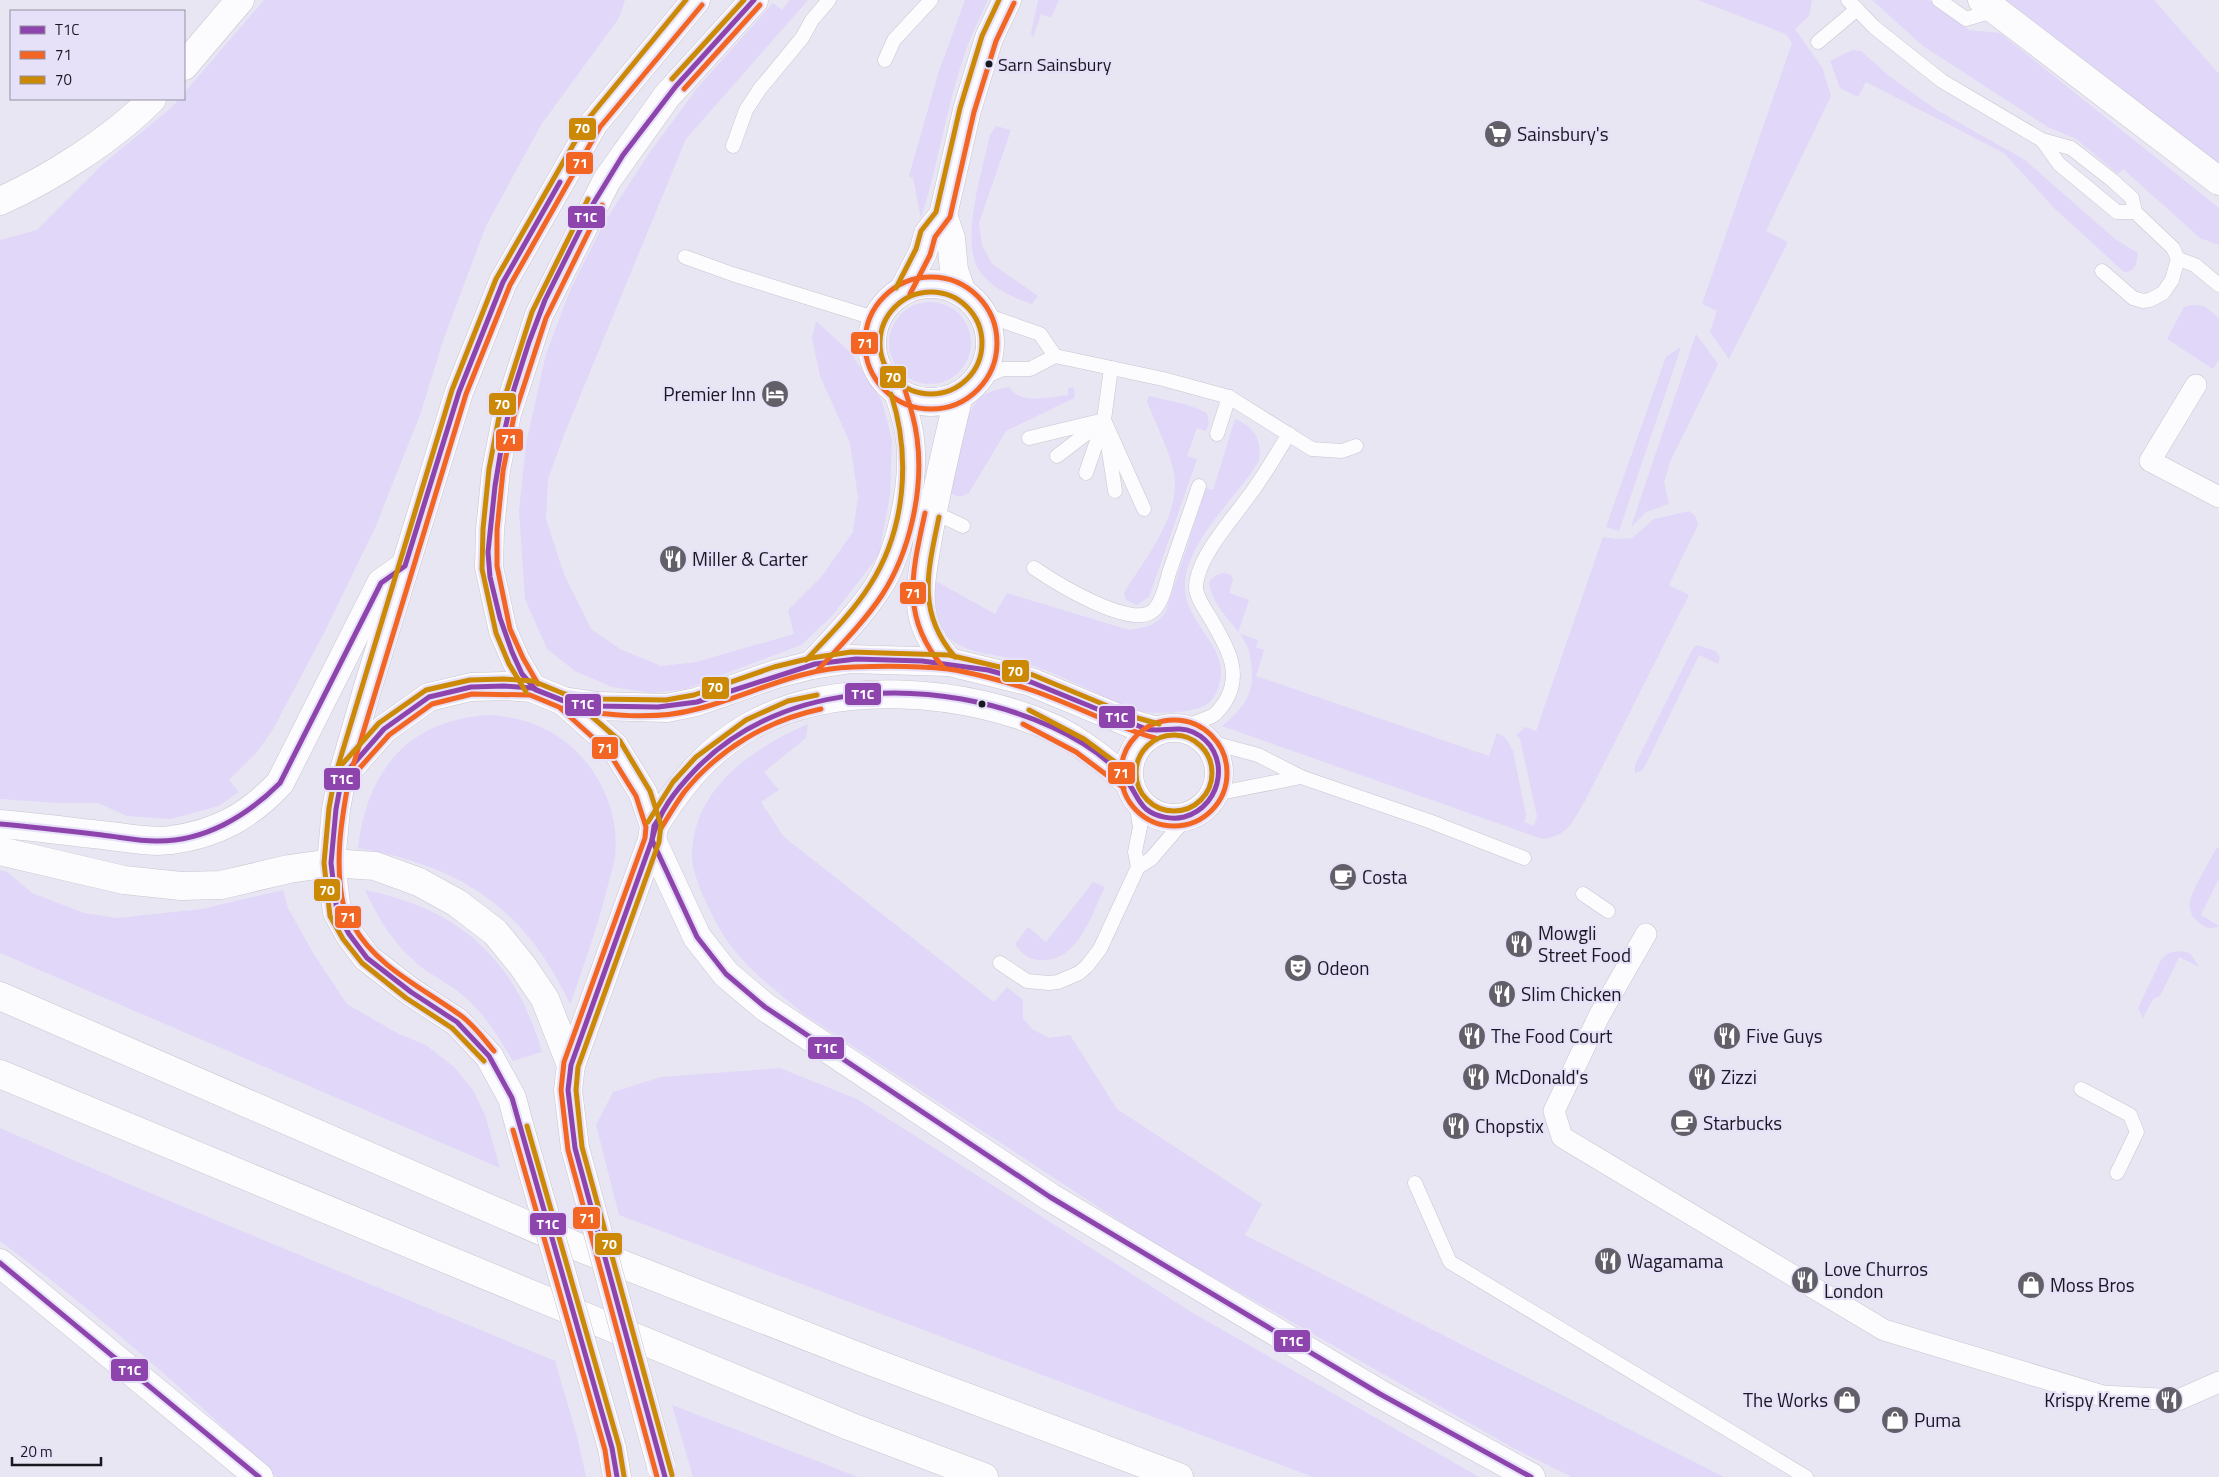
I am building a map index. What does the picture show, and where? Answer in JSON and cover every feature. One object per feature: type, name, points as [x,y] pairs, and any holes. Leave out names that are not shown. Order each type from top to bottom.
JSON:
[{"type":"main road","points":[[185,65],[240,0]]},
{"type":"main road","points":[[532,688],[516,661],[503,631],[489,567],[490,530],[496,470],[507,414],[539,315],[607,180],[667,96],[754,0]]},
{"type":"main road","points":[[903,291],[923,252],[928,234],[943,214],[967,110],[989,38],[1007,0]]},
{"type":"main road","points":[[1989,5],[2219,181]]},
{"type":"main road","points":[[617,1477],[612,1448],[512,1098],[489,1056],[457,1022],[411,992],[367,958],[349,934],[337,912],[332,864],[336,809],[342,777],[459,392],[503,282],[594,123],[685,6]]},
{"type":"main road","points":[[0,201],[16,194],[86,152],[151,100]]},
{"type":"main road","points":[[943,214],[951,238],[954,270],[962,292],[983,314],[990,342],[989,355],[969,387],[931,521],[922,582],[921,604],[925,624],[934,644],[949,662]]},
{"type":"main road","points":[[962,292],[934,284],[920,285],[903,291],[887,304],[877,319],[872,344],[875,361],[889,384],[898,392],[916,400],[930,402],[945,400],[969,387]]},
{"type":"main road","points":[[812,665],[869,600],[890,565],[903,521],[911,455],[907,417],[898,392]]},
{"type":"main road","points":[[0,824],[169,841],[201,835],[245,814],[261,802],[280,783],[381,583],[405,566]]},
{"type":"main road","points":[[342,777],[384,729],[429,698],[471,687],[504,686],[532,688],[562,701],[598,706],[667,708],[696,702],[776,674],[812,665],[851,659],[949,662],[1031,682],[1132,724],[1168,730],[1190,731],[1206,741],[1213,750],[1219,772],[1214,794],[1198,812],[1176,819],[1152,813],[1132,789],[1088,749],[1057,730],[1014,713],[952,699],[899,694],[838,698],[790,708],[750,726],[702,762],[679,787],[653,833],[571,1065],[568,1090],[575,1148],[663,1471]]},
{"type":"main road","points":[[562,701],[614,746],[643,793],[653,833],[697,937],[726,974],[764,1007],[1050,1198],[1380,1394],[1531,1477]]},
{"type":"main road","points":[[1132,789],[1130,761],[1134,751],[1140,743],[1168,730]]},
{"type":"main road","points":[[0,851],[124,880],[181,886],[221,885],[289,869],[332,864],[375,866],[418,882],[457,903],[495,932],[545,999],[571,1065]]},
{"type":"main road","points":[[0,996],[578,1247],[861,1358],[1179,1477]]},
{"type":"main road","points":[[0,1074],[831,1418],[984,1477]]},
{"type":"main road","points":[[0,1263],[259,1477]]},
{"type":"street","points":[[2196,385],[2150,461],[2219,497]]},
{"type":"street","points":[[1646,934],[1599,1016],[1554,1111],[1562,1137],[1884,1330],[2103,1396],[2178,1400],[2219,1382]]},
{"type":"lane","points":[[733,146],[746,110],[759,90],[802,38],[812,20],[829,0]]},
{"type":"lane","points":[[885,60],[894,40],[931,0]]},
{"type":"lane","points":[[1939,0],[1966,19],[1989,5]]},
{"type":"lane","points":[[1818,42],[1852,5],[1874,27],[1942,81],[2042,140],[2071,148],[2132,198],[2135,212],[2173,248],[2178,259],[2172,280],[2162,293],[2150,300],[2143,301],[2133,298],[2102,272]]},
{"type":"lane","points":[[2042,140],[2059,164],[2117,212],[2135,212]]},
{"type":"lane","points":[[685,256],[732,274],[877,319]]},
{"type":"lane","points":[[2178,259],[2195,265],[2219,285]]},
{"type":"lane","points":[[983,314],[1040,334],[1055,356]]},
{"type":"lane","points":[[969,387],[1003,369],[1030,369],[1055,356],[1163,379],[1229,398],[1312,449],[1342,451],[1356,446]]},
{"type":"lane","points":[[1086,473],[1104,420],[1111,368]]},
{"type":"lane","points":[[1216,434],[1229,398]]},
{"type":"lane","points":[[1029,438],[1104,420]]},
{"type":"lane","points":[[1057,456],[1104,420]]},
{"type":"lane","points":[[1104,420],[1115,491]]},
{"type":"lane","points":[[1104,420],[1144,509]]},
{"type":"lane","points":[[1168,730],[1212,716],[1219,710],[1229,695],[1234,679],[1234,668],[1228,649],[1203,606],[1196,588],[1200,571],[1212,546],[1255,488],[1289,434]]},
{"type":"lane","points":[[1034,568],[1048,578],[1090,594],[1130,614],[1148,613],[1155,609],[1199,486]]},
{"type":"lane","points":[[931,521],[946,518],[963,526]]},
{"type":"lane","points":[[1048,578],[1060,576],[1066,572]]},
{"type":"lane","points":[[1206,741],[1258,756],[1301,777],[1429,821],[1524,858]]},
{"type":"lane","points":[[1214,794],[1301,777]]},
{"type":"lane","points":[[1132,789],[1140,826],[1135,852],[1138,867]]},
{"type":"lane","points":[[1000,963],[1027,981],[1034,982],[1058,982],[1087,966],[1100,949],[1138,867],[1151,859],[1167,837],[1188,816]]},
{"type":"lane","points":[[1583,894],[1608,911]]},
{"type":"lane","points":[[2081,1089],[2130,1114],[2137,1132],[2117,1174]]},
{"type":"lane","points":[[1415,1183],[1450,1262],[1806,1477]]},
{"type":"shaded area","points":[[264,0],[625,0],[619,18],[541,125],[486,226],[444,338],[420,415],[375,528],[324,633],[272,731],[256,753],[229,780],[239,792],[219,806],[171,819],[127,816],[98,803],[57,803],[0,799],[0,240],[37,230],[104,163],[170,109],[178,100],[185,100],[185,92]]},
{"type":"shaded area","points":[[790,0],[808,0],[686,139],[564,435],[548,479],[546,519],[564,574],[591,629],[620,649],[661,666],[696,662],[794,634],[788,610],[822,576],[853,532],[858,497],[850,443],[820,376],[812,338],[816,321],[851,353],[882,401],[892,440],[890,495],[879,555],[831,617],[801,645],[686,689],[652,693],[612,687],[575,671],[547,649],[525,599],[519,511],[526,444],[546,354],[571,288],[605,221],[650,152],[698,87],[773,3],[782,10]]},
{"type":"shaded area","points":[[965,0],[988,0],[969,42],[958,76],[921,218],[913,178],[909,176],[938,74]]},
{"type":"shaded area","points":[[1038,0],[1059,0],[1051,18],[1041,14],[1033,38],[1031,33]]},
{"type":"shaded area","points":[[1698,0],[1812,0],[1809,16],[1795,29],[1822,67],[1831,96],[1766,231],[1788,242],[1729,359],[1710,332],[1717,311],[1702,304],[1792,43],[1786,34]]},
{"type":"shaded area","points":[[1872,0],[1929,0],[1969,30],[2000,33],[2219,208],[2219,245],[2200,238],[2123,169],[2118,174],[2076,139],[2048,127],[1923,46]]},
{"type":"shaded area","points":[[2006,0],[2154,0],[2219,74],[2219,165]]},
{"type":"shaded area","points":[[1852,50],[1861,51],[1888,75],[1935,109],[2025,160],[2115,239],[2138,253],[2136,265],[2131,271],[2124,272],[2054,208],[2004,153],[1866,82],[1858,97],[1840,88],[1830,61]]},
{"type":"shaded area","points":[[996,126],[1011,130],[979,223],[982,245],[992,264],[1038,296],[1032,304],[997,288],[980,272],[974,259],[972,225],[974,205],[990,135]]},
{"type":"shaded area","points":[[930,302],[946,306],[959,314],[967,327],[971,343],[967,359],[959,372],[946,380],[930,384],[914,380],[901,372],[893,359],[889,343],[893,327],[901,314],[914,306]]},
{"type":"shaded area","points":[[2193,305],[2204,306],[2219,318],[2219,359],[2213,369],[2167,339],[2184,307]]},
{"type":"shaded area","points":[[1696,334],[1718,364],[1670,462],[1664,482],[1669,504],[1646,512],[1631,527]]},
{"type":"shaded area","points":[[1681,347],[1619,531],[1606,527],[1666,357]]},
{"type":"shaded area","points":[[1009,387],[1014,393],[1028,398],[1068,395],[1068,388],[1073,387],[1075,392],[1074,398],[1006,431],[969,493],[960,497],[950,493],[963,429],[973,406],[986,394]]},
{"type":"shaded area","points":[[1149,396],[1188,405],[1207,413],[1209,423],[1206,431],[1197,428],[1187,456],[1197,459],[1149,597],[1137,605],[1126,600],[1124,593],[1160,536],[1167,521],[1175,489],[1172,465],[1147,401]]},
{"type":"shaded area","points":[[1235,419],[1248,426],[1256,435],[1260,453],[1259,461],[1201,539],[1192,555],[1185,589],[1193,614],[1214,648],[1219,660],[1221,672],[1219,685],[1216,694],[1210,702],[1204,706],[1185,711],[1151,713],[1133,710],[1041,669],[1008,658],[976,652],[955,642],[943,631],[936,610],[934,580],[995,614],[1007,593],[1129,630],[1146,627],[1154,623],[1166,611],[1206,488],[1213,490]]},
{"type":"shaded area","points":[[1689,511],[1696,517],[1698,525],[1669,585],[1689,595],[1585,801],[1569,827],[1558,835],[1551,837],[1542,839],[1222,726],[1247,699],[1252,683],[1249,651],[1239,633],[1258,640],[1256,647],[1264,650],[1256,676],[1489,756],[1497,733],[1506,738],[1513,751],[1526,815],[1524,822],[1534,826],[1537,816],[1520,739],[1516,735],[1525,727],[1536,731],[1603,537],[1617,539],[1632,538],[1654,519]]},
{"type":"shaded area","points":[[1219,574],[1231,575],[1233,580],[1229,593],[1249,600],[1238,632],[1220,609],[1211,592],[1209,582]]},
{"type":"shaded area","points":[[1696,645],[1716,651],[1720,658],[1718,664],[1699,655],[1643,770],[1635,773],[1635,765]]},
{"type":"shaded area","points":[[492,715],[509,717],[536,725],[554,734],[571,746],[597,777],[612,815],[615,835],[614,864],[595,933],[570,1004],[552,970],[532,942],[510,917],[486,897],[458,880],[428,866],[358,848],[363,820],[371,794],[383,772],[398,753],[416,738],[438,726],[463,718]]},
{"type":"shaded area","points":[[808,724],[806,738],[764,772],[779,790],[761,802],[784,837],[994,1002],[1007,987],[1023,1000],[1023,1018],[1032,1029],[1049,1038],[1070,1035],[1117,1109],[1262,1204],[1245,1235],[1724,1477],[1572,1477],[1513,1448],[1155,1244],[805,1015],[773,989],[734,950],[715,921],[695,874],[692,855],[695,831],[703,810],[715,790],[730,773],[747,758],[767,745]]},
{"type":"shaded area","points":[[2217,847],[2219,848],[2219,878],[2201,915],[2219,926],[2210,928],[2203,926],[2196,920],[2190,911],[2190,901]]},
{"type":"shaded area","points":[[0,870],[7,872],[32,893],[84,913],[117,918],[202,909],[283,890],[288,908],[313,953],[347,1004],[399,1034],[426,1045],[454,1067],[473,1090],[485,1115],[500,1168],[0,953]]},
{"type":"shaded area","points":[[1093,882],[1105,887],[1082,935],[1074,946],[1064,954],[1053,959],[1040,960],[1029,957],[1020,951],[1015,944],[1028,927],[1046,942]]},
{"type":"shaded area","points":[[365,890],[399,899],[429,910],[456,925],[479,943],[499,965],[516,990],[531,1019],[542,1052],[513,1061],[479,1011],[453,988],[412,959],[397,944]]},
{"type":"shaded area","points":[[2179,951],[2190,953],[2199,967],[2179,957],[2160,996],[2153,999],[2143,1018],[2138,1008],[2161,960],[2168,953]]},
{"type":"shaded area","points":[[780,1068],[857,1099],[1193,1313],[1479,1477],[1313,1477],[619,1215],[596,1125],[613,1092],[661,1077]]},
{"type":"shaded area","points":[[0,1128],[119,1180],[555,1361],[577,1436],[586,1477],[276,1477],[142,1354],[72,1296],[0,1241]]},
{"type":"shaded area","points":[[672,1405],[858,1477],[693,1477]]},
{"type":"transit line","name":"70","points":[[484,1061],[452,1028],[406,998],[362,963],[343,939],[330,916],[324,863],[329,808],[335,776],[452,390],[496,279],[588,119],[686,0]]},
{"type":"transit line","name":"70","points":[[672,79],[744,0]]},
{"type":"transit line","name":"T1C","points":[[754,0],[676,86],[623,155],[593,204],[545,300],[529,342],[514,389],[503,438],[495,486],[488,552],[490,577],[500,618],[522,674],[536,690],[570,703],[595,706],[658,707],[697,702],[815,664],[856,659],[922,661],[988,670],[1031,682],[1146,729],[1187,730],[1205,740],[1214,751],[1218,764],[1215,790],[1208,802],[1197,811],[1184,817],[1169,818],[1159,816],[1146,809],[1129,784],[1092,749],[1052,727],[1008,710],[962,699],[914,693],[865,694],[818,702],[773,716],[732,739],[695,770],[681,785],[663,811],[652,840],[697,937],[726,974],[765,1007],[1050,1197],[1380,1394],[1531,1477]]},
{"type":"transit line","name":"70","points":[[896,288],[916,249],[921,231],[936,212],[960,108],[982,36],[999,0]]},
{"type":"transit line","name":"71","points":[[910,294],[930,255],[935,237],[950,217],[974,112],[996,41],[1014,3]]},
{"type":"transit line","name":"71","points":[[494,1051],[465,1019],[387,965],[363,940],[346,915],[341,892],[339,859],[341,827],[349,779],[466,394],[510,285],[600,127],[702,5]]},
{"type":"transit line","name":"71","points":[[684,89],[760,5]]},
{"type":"transit line","name":"T1C","points":[[0,824],[142,840],[174,840],[208,832],[224,825],[253,806],[280,783],[381,583],[405,566],[459,392],[503,282],[560,182]]},
{"type":"transit line","name":"70","points":[[526,692],[509,664],[496,633],[482,569],[483,529],[489,469],[500,412],[532,312],[588,199]]},
{"type":"transit line","name":"71","points":[[538,684],[523,658],[510,629],[497,566],[497,530],[503,471],[514,416],[546,318],[602,205]]},
{"type":"transit line","name":"71","points":[[931,277],[944,278],[956,282],[978,296],[992,318],[996,330],[997,343],[996,356],[992,368],[978,390],[956,404],[944,408],[931,409],[918,408],[906,404],[884,390],[870,368],[866,356],[865,343],[866,330],[870,318],[884,296],[906,282],[918,278],[931,277]]},
{"type":"transit line","name":"70","points":[[931,292],[951,296],[967,307],[978,323],[982,343],[978,363],[967,379],[951,390],[931,394],[911,390],[895,379],[884,363],[880,343],[884,323],[895,307],[911,296],[931,292]]},
{"type":"transit line","name":"71","points":[[818,670],[860,624],[882,595],[892,578],[907,540],[913,520],[919,458],[915,425],[905,390]]},
{"type":"transit line","name":"70","points":[[806,660],[856,605],[882,563],[891,540],[898,516],[903,467],[901,442],[891,394]]},
{"type":"transit line","name":"71","points":[[925,513],[916,555],[913,594],[915,612],[920,630],[929,648],[943,667]]},
{"type":"transit line","name":"70","points":[[939,517],[931,555],[928,590],[934,624],[955,657]]},
{"type":"transit line","name":"70","points":[[564,694],[598,699],[666,700],[694,695],[774,667],[811,658],[851,652],[949,655],[1033,675],[1134,717],[1159,724]]},
{"type":"transit line","name":"71","points":[[562,708],[613,715],[664,715],[681,713],[716,704],[793,677],[813,672],[853,667],[925,667],[967,672],[1019,686],[1155,738]]},
{"type":"transit line","name":"70","points":[[337,770],[379,723],[426,690],[470,680],[504,679],[533,681],[567,695],[620,741],[650,791],[661,825],[659,842],[578,1067],[576,1090],[582,1147],[672,1475]]},
{"type":"transit line","name":"T1C","points":[[566,702],[532,688],[504,686],[471,687],[429,697],[384,729],[342,777],[336,809],[331,863],[337,912],[349,934],[367,958],[411,992],[457,1022],[489,1056],[512,1098],[612,1448],[617,1477]]},
{"type":"transit line","name":"71","points":[[349,780],[389,735],[432,704],[472,694],[530,695],[559,707],[608,751],[636,796],[646,827],[645,838],[564,1062],[561,1090],[568,1150],[657,1477]]},
{"type":"transit line","name":"70","points":[[648,822],[673,782],[696,757],[746,720],[788,701],[817,695]]},
{"type":"transit line","name":"71","points":[[660,830],[685,791],[698,776],[729,749],[746,738],[782,721],[821,709]]},
{"type":"transit line","name":"70","points":[[1029,710],[1084,739],[1134,776]]},
{"type":"transit line","name":"71","points":[[1174,720],[1194,724],[1211,736],[1223,753],[1227,773],[1223,793],[1211,810],[1194,822],[1174,826],[1154,822],[1137,810],[1125,793],[1121,773],[1125,753],[1137,736],[1154,724],[1174,720]]},
{"type":"transit line","name":"71","points":[[1023,724],[1076,752],[1124,788]]},
{"type":"transit line","name":"70","points":[[1174,735],[1188,738],[1201,746],[1209,759],[1212,773],[1209,787],[1201,800],[1188,808],[1174,811],[1160,808],[1147,800],[1139,787],[1136,773],[1139,759],[1147,746],[1160,738],[1174,735]]},
{"type":"transit line","name":"T1C","points":[[660,817],[654,826],[652,840],[571,1065],[568,1090],[575,1148],[665,1477]]},
{"type":"transit line","name":"70","points":[[527,1126],[619,1446],[624,1476]]},
{"type":"transit line","name":"71","points":[[513,1130],[605,1450],[609,1477]]},
{"type":"transit line","name":"T1C","points":[[0,1263],[259,1477]]},
{"type":"place","name":"Sarn Sainsbury","points":[[989,64]]},
{"type":"place","name":"Sainsbury's","points":[[1498,134]]},
{"type":"place","name":"Premier Inn","points":[[775,394]]},
{"type":"place","name":"Miller & Carter","points":[[673,559]]},
{"type":"place","name":"Costa","points":[[1343,877]]},
{"type":"place","name":"Mowgli Street Food","points":[[1519,944]]},
{"type":"place","name":"Odeon","points":[[1298,968]]},
{"type":"place","name":"Slim Chicken","points":[[1502,994]]},
{"type":"place","name":"The Food Court","points":[[1472,1036]]},
{"type":"place","name":"Five Guys","points":[[1727,1036]]},
{"type":"place","name":"McDonald's","points":[[1476,1077]]},
{"type":"place","name":"Zizzi","points":[[1702,1077]]},
{"type":"place","name":"Starbucks","points":[[1684,1123]]},
{"type":"place","name":"Chopstix","points":[[1456,1126]]},
{"type":"place","name":"Wagamama","points":[[1608,1261]]},
{"type":"place","name":"Love Churros London","points":[[1805,1280]]},
{"type":"place","name":"Moss Bros","points":[[2031,1285]]},
{"type":"place","name":"The Works","points":[[1847,1400]]},
{"type":"place","name":"Krispy Kreme","points":[[2169,1400]]},
{"type":"place","name":"Puma","points":[[1895,1420]]}]
